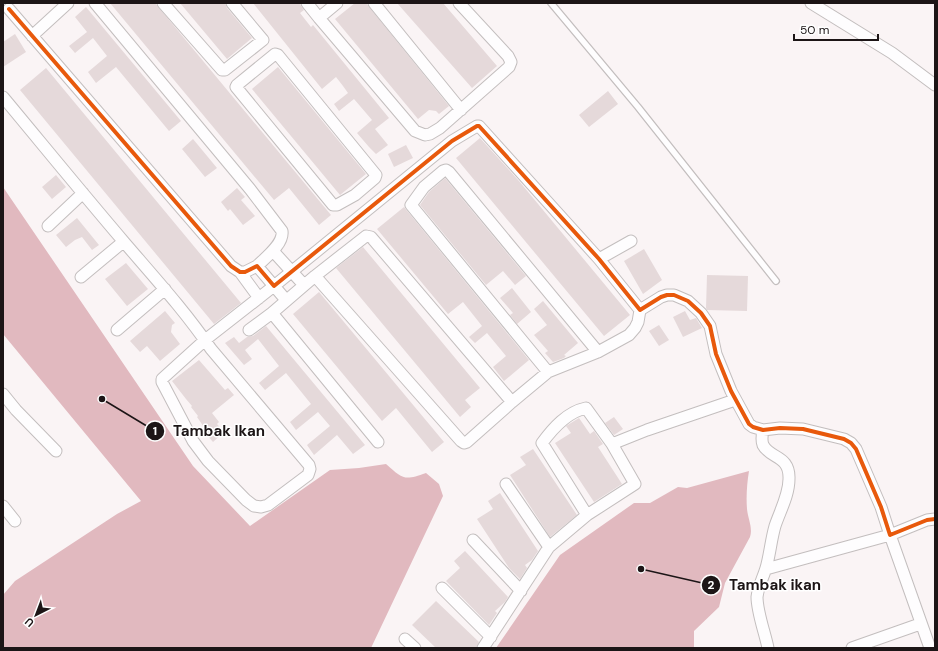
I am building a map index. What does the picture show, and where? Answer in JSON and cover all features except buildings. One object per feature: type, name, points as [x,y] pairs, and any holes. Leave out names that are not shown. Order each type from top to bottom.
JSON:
[{"type":"street","points":[[32,36],[68,3]]},
{"type":"street","points":[[9,10],[236,271],[245,272],[257,266],[273,251],[282,236],[282,231],[250,189],[95,3]]},
{"type":"street","points":[[163,3],[219,68],[225,70],[264,40],[232,3]]},
{"type":"street","points":[[307,3],[415,131],[425,136],[440,128],[461,110],[509,67],[511,62],[508,56],[458,3]]},
{"type":"street","points":[[319,18],[337,3]]},
{"type":"street","points":[[374,3],[461,110]]},
{"type":"street","points":[[811,3],[892,53],[935,85]]},
{"type":"street","points":[[273,55],[278,56],[376,176],[355,195],[337,206],[333,205],[236,88],[237,84],[273,55]]},
{"type":"street","points":[[3,97],[123,242],[165,289],[205,340],[211,349],[309,464],[310,470],[308,475],[268,505],[261,507],[254,506],[246,500],[208,461],[193,441],[162,382],[164,376],[205,340],[293,272],[366,210],[452,141],[477,126],[482,127],[599,259],[640,310]]},
{"type":"street","points":[[440,128],[452,141]]},
{"type":"street","points":[[548,372],[411,205],[424,187],[443,171],[446,170],[449,172],[598,352]]},
{"type":"street","points":[[412,174],[424,187]]},
{"type":"street","points":[[48,226],[83,193]]},
{"type":"street","points":[[355,195],[366,210]]},
{"type":"street","points":[[249,330],[366,236],[371,237],[512,402]]},
{"type":"street","points":[[599,259],[631,241]]},
{"type":"street","points":[[81,277],[123,242]]},
{"type":"street","points":[[273,251],[304,285]]},
{"type":"street","points":[[257,266],[286,300]]},
{"type":"street","points":[[240,272],[259,298]]},
{"type":"street","points":[[315,276],[464,443],[548,372],[598,352],[629,335],[638,322],[640,310],[660,297],[674,295],[688,301],[701,313],[710,326],[716,354],[735,400],[749,424],[755,429],[762,430],[780,428],[803,429],[844,439],[851,443],[856,449],[881,508],[920,624],[930,648]]},
{"type":"street","points":[[117,330],[165,289]]},
{"type":"street","points":[[272,312],[378,442]]},
{"type":"street","points":[[3,394],[56,451]]},
{"type":"street","points":[[612,444],[647,430],[735,400]]},
{"type":"street","points":[[483,648],[548,547],[587,515],[635,484],[612,444],[585,408],[575,411],[560,421],[542,443],[587,515]]},
{"type":"street","points":[[762,430],[764,446],[768,451],[782,460],[787,467],[789,474],[788,487],[775,527],[766,569],[759,585],[757,598],[768,648]]},
{"type":"street","points":[[506,484],[548,547]]},
{"type":"street","points":[[3,506],[15,521]]},
{"type":"street","points":[[766,569],[890,535],[927,520],[935,519]]},
{"type":"street","points":[[473,540],[521,591]]},
{"type":"street","points":[[442,588],[491,637]]},
{"type":"street","points":[[852,648],[920,624]]},
{"type":"street","points":[[405,639],[415,648]]},
{"type":"lane","points":[[551,3],[638,107],[776,281]]},
{"type":"shaded area","points":[[3,187],[193,466],[250,526],[330,470],[386,464],[400,476],[408,478],[426,473],[439,484],[443,496],[371,648],[3,648],[3,595],[15,581],[117,514],[141,501],[3,334]]},
{"type":"shaded area","points":[[749,471],[747,500],[751,534],[725,583],[719,607],[694,631],[694,648],[496,648],[560,555],[634,503],[650,503],[678,487],[687,488]]},
{"type":"cycle path","points":[[9,9],[231,266],[240,272],[245,272],[257,266],[274,286],[452,141],[479,126],[599,259],[640,310],[661,297],[674,295],[688,301],[701,313],[710,326],[716,354],[731,391],[749,424],[763,430],[780,428],[803,429],[844,439],[851,443],[856,449],[881,507],[890,535],[927,520],[935,519]]},
{"type":"place","name":"Tambak Ikan","points":[[102,399]]},
{"type":"place","name":"Tambak ikan","points":[[641,569]]}]
